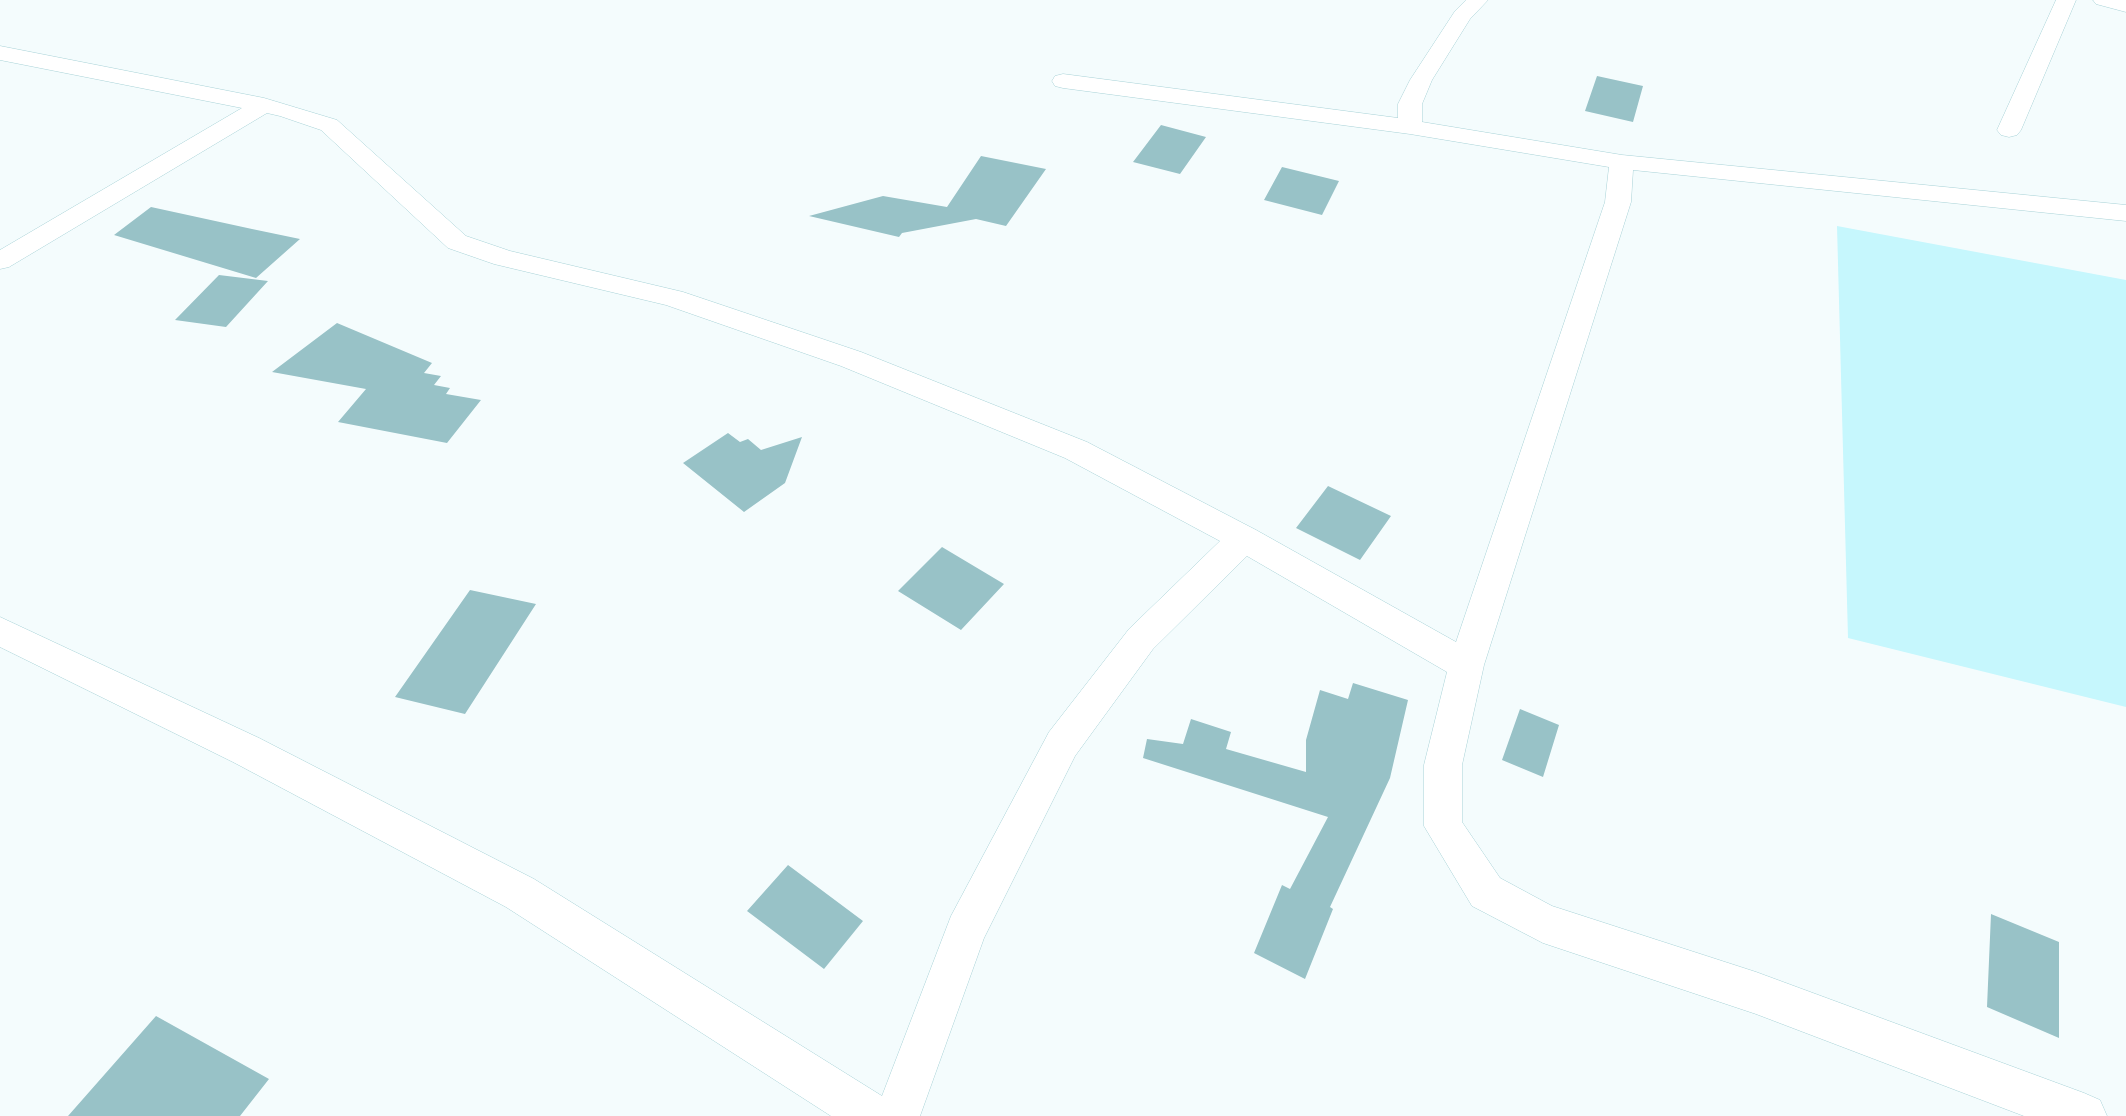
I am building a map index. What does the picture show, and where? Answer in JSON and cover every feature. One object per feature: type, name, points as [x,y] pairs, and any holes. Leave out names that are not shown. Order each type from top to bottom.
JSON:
[{"type":"street","points":[[1410,127],[1410,104],[1421,80],[1462,15],[1478,0]]},
{"type":"street","points":[[2008,130],[2066,0]]},
{"type":"street","points":[[2103,0],[2126,6]]},
{"type":"street","points":[[0,53],[264,105],[329,125],[458,242],[503,258],[672,298],[852,359],[1076,450],[1244,539],[1466,665]]},
{"type":"street","points":[[1064,81],[1410,127],[1622,162],[2126,213]]},
{"type":"street","points":[[0,261],[264,105]]},
{"type":"street","points":[[1622,162],[1618,202],[1466,665],[1443,765],[1443,826],[1486,892],[1543,923],[1756,993],[2084,1116]]},
{"type":"street","points":[[897,1116],[966,930],[1062,744],[1141,639],[1244,539]]},
{"type":"street","points":[[0,631],[246,750],[520,893],[872,1116]]},
{"type":"shaded area","points":[[1837,226],[2126,280],[2126,707],[1848,638]]},
{"type":"building","points":[[1597,76],[1643,86],[1633,122],[1585,111]]},
{"type":"building","points":[[1161,125],[1206,137],[1180,174],[1133,162]]},
{"type":"building","points":[[981,156],[1046,169],[1006,226],[976,219],[902,233],[899,237],[809,216],[883,196],[947,207]]},
{"type":"building","points":[[1282,167],[1339,181],[1322,215],[1264,200]]},
{"type":"building","points":[[151,207],[300,239],[256,278],[114,235]]},
{"type":"building","points":[[219,275],[268,281],[226,327],[175,320]]},
{"type":"building","points":[[337,323],[432,363],[424,373],[441,376],[434,385],[450,388],[446,394],[481,400],[447,443],[338,422],[366,389],[272,372]]},
{"type":"building","points":[[728,433],[740,442],[748,439],[761,450],[802,437],[785,483],[744,512],[683,463]]},
{"type":"building","points":[[1328,486],[1391,516],[1360,560],[1296,528]]},
{"type":"building","points":[[942,547],[1004,584],[961,630],[898,591]]},
{"type":"building","points":[[470,590],[536,604],[465,714],[395,697]]},
{"type":"building","points":[[1353,683],[1408,700],[1390,778],[1330,907],[1333,909],[1305,979],[1254,953],[1282,885],[1290,889],[1328,817],[1143,758],[1147,739],[1183,744],[1191,719],[1231,732],[1226,749],[1306,772],[1306,740],[1320,690],[1348,699]]},
{"type":"building","points":[[1520,709],[1559,725],[1543,777],[1502,760]]},
{"type":"building","points":[[788,865],[863,921],[824,969],[747,911]]},
{"type":"building","points":[[1991,914],[2059,942],[2059,1038],[1987,1007]]},
{"type":"building","points":[[156,1016],[269,1079],[240,1116],[68,1116]]}]
